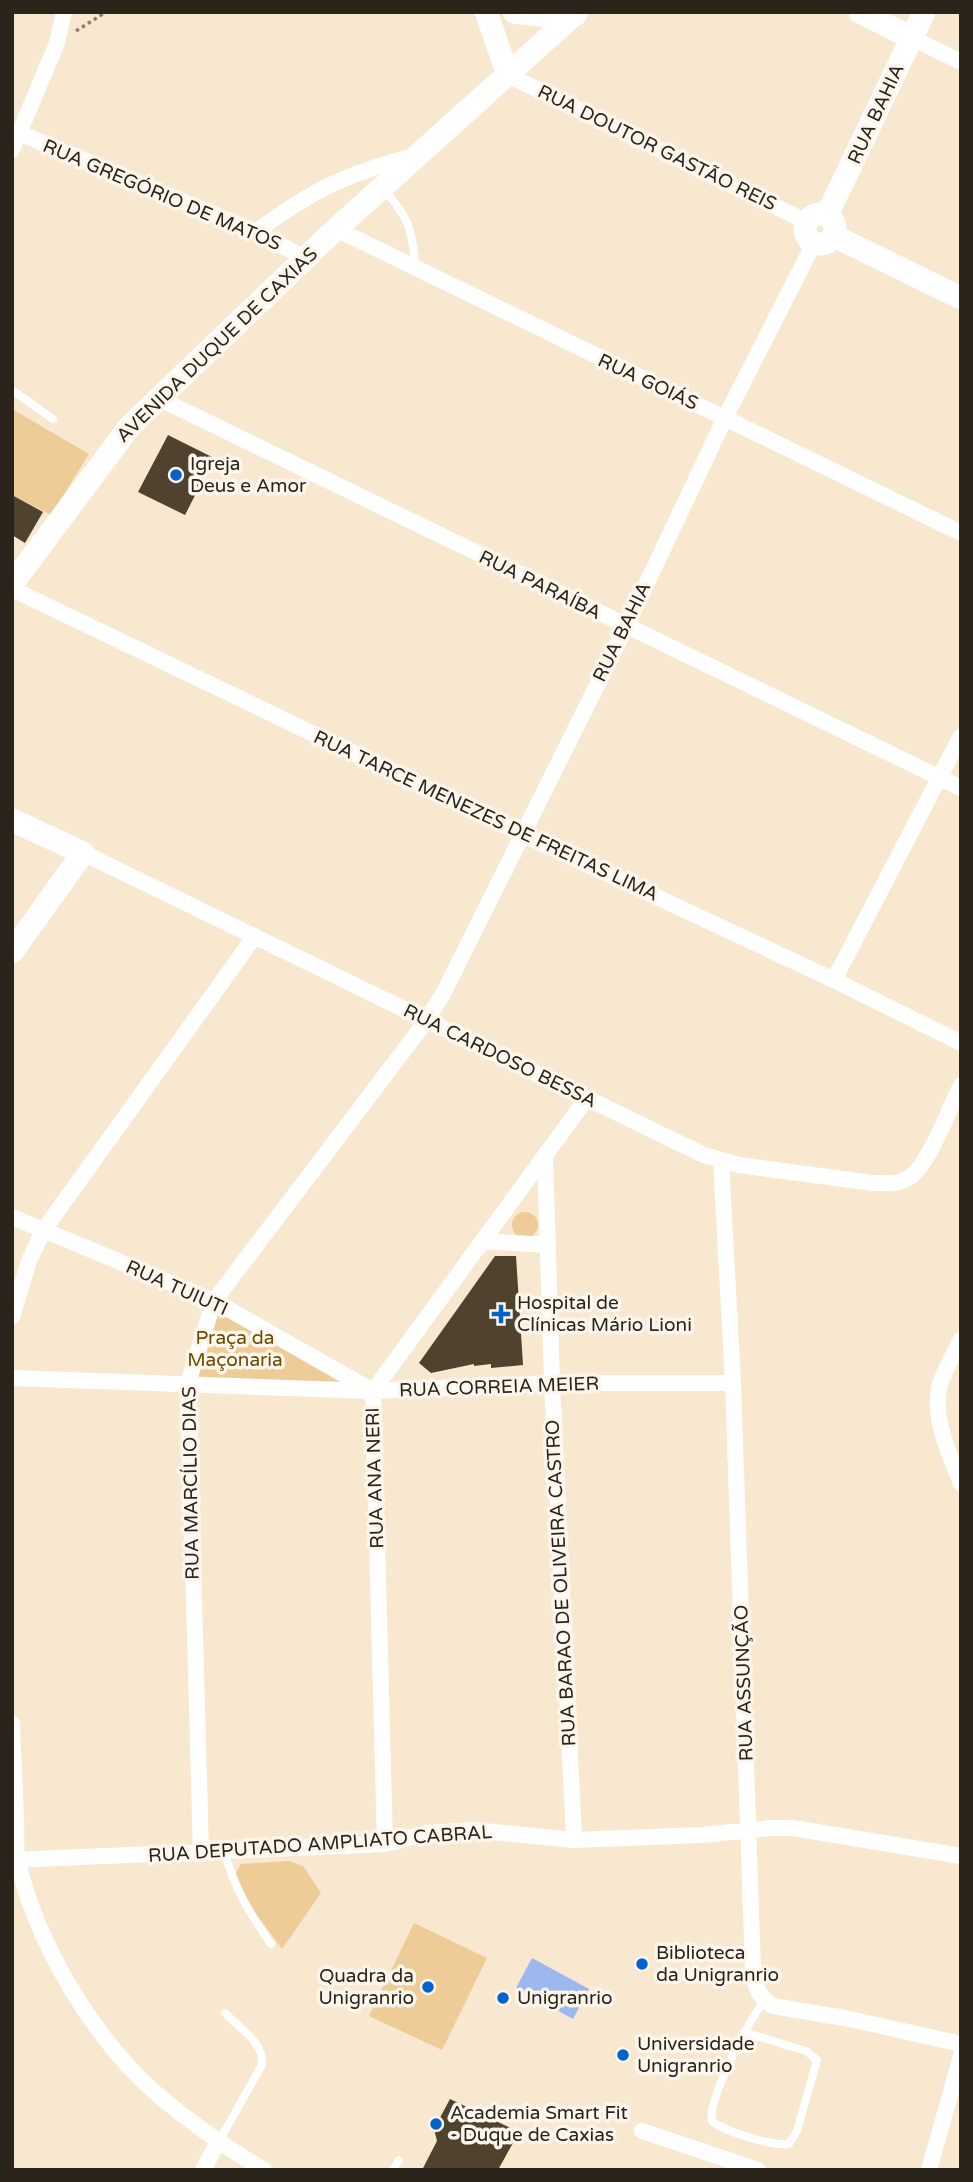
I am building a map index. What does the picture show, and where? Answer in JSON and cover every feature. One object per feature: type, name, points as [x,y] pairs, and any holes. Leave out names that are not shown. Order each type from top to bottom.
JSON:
[{"type":"main road","points":[[486,12],[508,75]]},
{"type":"main road","points":[[514,12],[540,15],[577,13]]},
{"type":"main road","points":[[860,12],[912,38]]},
{"type":"main road","name":"RUA BAHIA","points":[[820,229],[924,12]]},
{"type":"main road","name":"AVENIDA DUQUE DE CAXIAS","points":[[12,586],[130,425],[336,229],[577,13]]},
{"type":"main road","name":"RUA DOUTOR GASTÃO REIS","points":[[820,229],[961,298]]},
{"type":"main road","name":"RUA CARDOSO BESSA","points":[[12,820],[83,853]]},
{"type":"main road","points":[[12,953],[83,853]]},
{"type":"street","points":[[12,150],[57,43],[64,12]]},
{"type":"street","points":[[912,38],[961,62]]},
{"type":"street","name":"RUA DOUTOR GASTÃO REIS","points":[[508,75],[820,229]]},
{"type":"street","name":"RUA GREGÓRIO DE MATOS","points":[[19,133],[256,232],[305,258]]},
{"type":"street","name":"AVENIDA DUQUE DE CAXIAS","points":[[256,232],[293,204],[331,183],[367,168],[416,156]]},
{"type":"street","name":"RUA GOIÁS","points":[[336,229],[961,533]]},
{"type":"street","name":"RUA BAHIA","points":[[427,1020],[444,992],[626,627],[725,418],[820,229]]},
{"type":"street","name":"RUA PARAÍBA","points":[[158,398],[961,789]]},
{"type":"street","name":"RUA TARCE MENEZES DE FREITAS LIMA","points":[[12,586],[522,834],[834,980],[961,1043]]},
{"type":"street","points":[[834,980],[961,736]]},
{"type":"street","name":"RUA CARDOSO BESSA","points":[[83,853],[721,1161],[873,1183],[892,1184],[903,1181],[919,1168],[961,1086]]},
{"type":"street","points":[[12,1317],[29,1261],[43,1231],[255,936]]},
{"type":"street","name":"RUA MARCÍLIO DIAS","points":[[201,1853],[188,1383],[214,1301],[427,1020]]},
{"type":"street","name":"RUA ANA NERI","points":[[385,1844],[373,1391],[587,1098]]},
{"type":"street","name":"RUA BARAO DE OLIVEIRA CASTRO","points":[[545,1158],[552,1383],[574,1840]]},
{"type":"street","name":"RUA ASSUNÇÃO","points":[[721,1161],[733,1383],[753,1970],[757,1989],[764,2001]]},
{"type":"street","name":"RUA TUIUTI","points":[[12,1217],[214,1301],[373,1391]]},
{"type":"street","points":[[484,1241],[547,1245]]},
{"type":"street","points":[[961,1339],[940,1385],[938,1401],[941,1428],[961,1484]]},
{"type":"street","name":"RUA CORREIA MEIER","points":[[12,1378],[373,1391],[552,1383],[733,1383]]},
{"type":"street","points":[[12,1723],[15,1860],[55,1959],[91,2018],[122,2057],[158,2095],[218,2142],[264,2170]]},
{"type":"street","name":"RUA DEPUTADO AMPLIATO CABRAL","points":[[15,1860],[385,1844],[426,1833],[474,1830],[574,1840],[793,1828],[961,1856]]},
{"type":"street","points":[[764,2001],[773,2006],[850,2019],[961,2044]]},
{"type":"street","points":[[929,2170],[961,2056]]},
{"type":"street","points":[[642,2131],[758,2170]]},
{"type":"street","points":[[203,2170],[218,2142]]},
{"type":"lane","points":[[382,187],[402,210],[409,224],[416,269]]},
{"type":"lane","points":[[12,390],[53,419]]},
{"type":"lane","points":[[224,1852],[246,1909],[271,1944]]},
{"type":"lane","points":[[744,2032],[806,2051],[817,2060],[797,2132],[789,2144],[781,2145],[758,2139],[712,2121],[714,2102],[744,2032],[764,2001]]},
{"type":"lane","points":[[218,2142],[262,2065],[260,2048],[225,2013]]},
{"type":"lane","points":[[393,2170],[398,2160]]},
{"type":"path","points":[[57,43],[106,12]]},
{"type":"green space","points":[[12,409],[89,454],[51,515],[12,495]]},
{"type":"green space","points":[[525,1212],[534,1216],[538,1225],[534,1234],[525,1238],[516,1234],[512,1225],[516,1216]]},
{"type":"green space","name":"Praça da Maçonaria","points":[[218,1305],[372,1384],[193,1379]]},
{"type":"green space","points":[[289,1861],[303,1866],[321,1893],[282,1949],[254,1911],[234,1876],[241,1864]]},
{"type":"green space","name":"Quadra da Unigranrio","points":[[414,1923],[487,1958],[442,2050],[369,2016]]},
{"type":"water","points":[[532,1958],[589,1989],[573,2019],[516,1988]]},
{"type":"building","name":"Igreja Deus e Amor","points":[[168,435],[214,458],[185,515],[138,492]]},
{"type":"building","points":[[12,495],[43,512],[25,543],[12,535]]},
{"type":"building","name":"Hospital de Clínicas Mário Lioni","points":[[495,1256],[516,1256],[523,1365],[491,1368],[491,1364],[474,1364],[431,1373],[419,1363]]},
{"type":"building","points":[[450,2099],[519,2132],[498,2170],[422,2170],[437,2141],[434,2129]]},
{"type":"place","name":"Igreja Deus e Amor","points":[[176,475]]},
{"type":"place","name":"Hospital de Clínicas Mário Lioni","points":[[501,1314]]},
{"type":"place","name":"Biblioteca da Unigranrio","points":[[642,1964]]},
{"type":"place","name":"Quadra da Unigranrio","points":[[428,1987]]},
{"type":"place","name":"Unigranrio","points":[[503,1998]]},
{"type":"place","name":"Universidade Unigranrio","points":[[623,2055]]},
{"type":"place","name":"Academia Smart Fit - Duque de Caxias","points":[[436,2124]]}]
